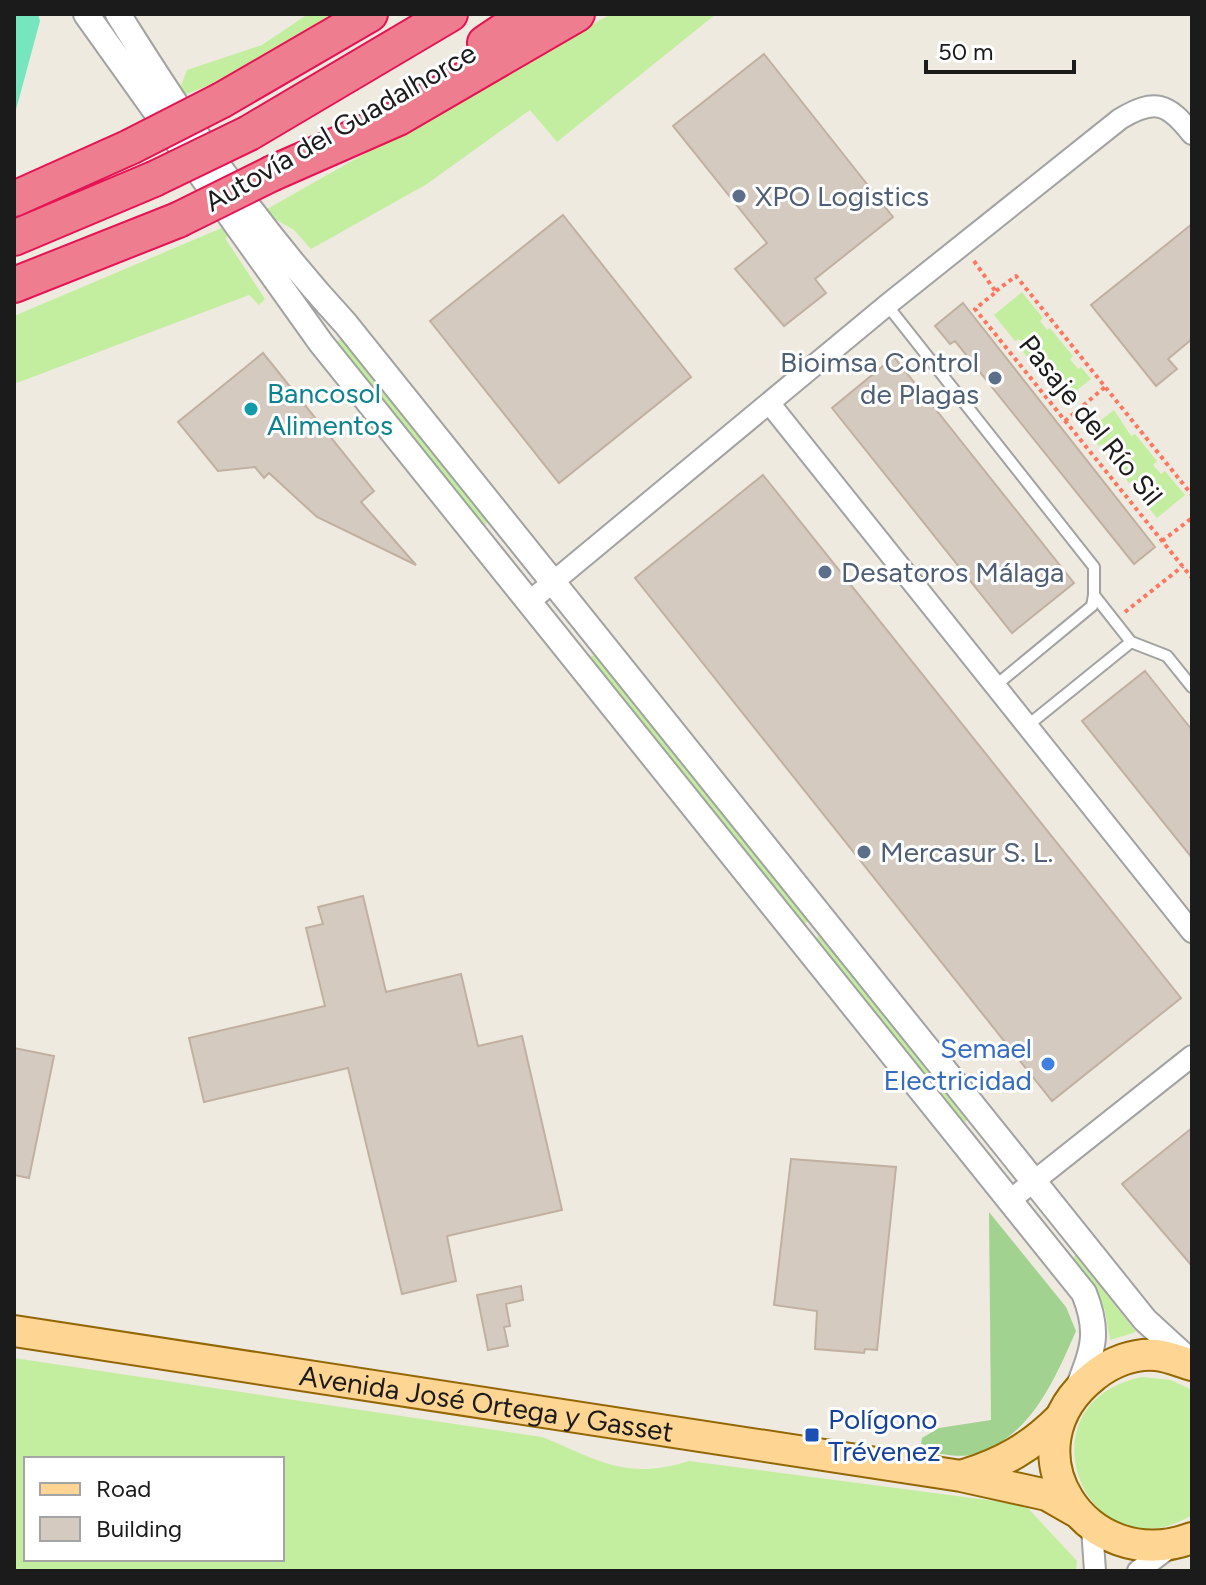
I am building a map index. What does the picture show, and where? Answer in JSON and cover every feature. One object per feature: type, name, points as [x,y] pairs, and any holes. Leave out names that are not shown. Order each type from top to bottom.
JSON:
[{"type":"highway","name":"Autovía del Guadalhorce","points":[[14,238],[154,179],[249,133],[450,14]]},
{"type":"highway","name":"Autovía del Guadalhorce","points":[[14,285],[178,220],[273,173],[528,14]]},
{"type":"highway","points":[[273,173],[398,118],[577,14]]},
{"type":"highway","points":[[14,199],[130,147],[222,100],[362,18]]},
{"type":"main road","name":"Avenida José Ortega y Gasset","points":[[14,1331],[961,1476],[1047,1495],[1128,1545],[1183,1541]]},
{"type":"main road","points":[[1083,1520],[1058,1479],[1054,1450],[1060,1418],[1078,1388],[1106,1366],[1132,1357],[1157,1355],[1192,1364]]},
{"type":"main road","name":"Avenida José Ortega y Gasset","points":[[961,1476],[997,1465],[1033,1444],[1060,1418]]},
{"type":"street","points":[[86,14],[207,168],[345,323],[1145,1320],[1192,1364]]},
{"type":"street","points":[[118,14],[207,168],[321,343],[1084,1293],[1095,1321],[1092,1350],[1078,1388]]},
{"type":"street","points":[[529,602],[887,305],[1120,119],[1150,105],[1176,114],[1192,134]]},
{"type":"street","points":[[770,404],[1192,932]]},
{"type":"street","points":[[1009,1201],[1192,1056]]},
{"type":"street","points":[[1083,1520],[1095,1571]]},
{"type":"street","points":[[1138,1571],[1183,1541]]},
{"type":"lane","points":[[887,305],[1094,567],[1092,606],[995,686]]},
{"type":"lane","points":[[1094,595],[1131,642],[1167,656],[1192,687]]},
{"type":"lane","points":[[1027,726],[1131,642]]},
{"type":"path","points":[[963,246],[996,292]]},
{"type":"path","name":"Pasaje del Río Sil","points":[[1192,495],[1016,276],[975,309],[1192,578]]},
{"type":"path","points":[[1065,421],[1105,387]]},
{"type":"path","points":[[1162,541],[1192,518]]},
{"type":"path","points":[[1114,621],[1183,566]]},
{"type":"green space","points":[[14,14],[38,14],[40,21],[14,117]]},
{"type":"green space","points":[[308,14],[332,14],[225,79],[176,98],[187,70],[262,45]]},
{"type":"green space","points":[[611,14],[716,14],[557,142],[530,110],[427,184],[311,249],[294,230],[270,216],[225,238],[265,299],[259,305],[249,295],[14,384],[14,316],[269,208]]},
{"type":"green space","points":[[1022,292],[1043,318],[1040,321],[1047,330],[1050,328],[1073,356],[1070,359],[1091,379],[1063,401],[1053,389],[1057,386],[1050,376],[1045,379],[1023,352],[1026,348],[1019,339],[1015,341],[994,315]]},
{"type":"green space","points":[[342,338],[488,522],[483,526],[336,343]]},
{"type":"green space","points":[[1114,410],[1131,436],[1135,434],[1157,461],[1153,465],[1161,474],[1165,471],[1185,495],[1157,518],[1137,493],[1140,491],[1133,481],[1129,483],[1107,455],[1109,452],[1102,444],[1099,446],[1087,431]]},
{"type":"green space","points":[[594,654],[808,921],[802,926],[589,659]]},
{"type":"green space","points":[[820,935],[967,1120],[960,1125],[812,941]]},
{"type":"green space","points":[[989,1212],[1066,1307],[1076,1331],[1048,1389],[1024,1423],[1008,1437],[991,1448],[964,1456],[920,1451],[922,1438],[939,1428],[991,1420]]},
{"type":"green space","points":[[1076,1255],[1136,1332],[1110,1340],[1105,1310],[1070,1260]]},
{"type":"green space","points":[[14,1358],[542,1437],[597,1460],[630,1468],[667,1467],[689,1461],[1025,1505],[1077,1561],[1076,1571],[14,1571]]},
{"type":"green space","points":[[1142,1377],[1171,1380],[1192,1390],[1192,1515],[1154,1529],[1122,1524],[1097,1506],[1080,1480],[1074,1449],[1081,1419],[1103,1393]]},
{"type":"building","points":[[764,54],[893,217],[815,279],[826,293],[784,326],[735,269],[767,243],[673,126]]},
{"type":"building","points":[[563,215],[691,377],[559,483],[430,321]]},
{"type":"building","points":[[1192,224],[1192,339],[1168,359],[1177,369],[1156,386],[1091,305]]},
{"type":"building","points":[[963,303],[1155,547],[1134,564],[955,341],[950,344],[935,326]]},
{"type":"building","points":[[263,353],[374,491],[361,502],[416,565],[317,517],[269,473],[264,478],[255,467],[218,471],[178,422]]},
{"type":"building","points":[[894,357],[1074,583],[1012,633],[832,408]]},
{"type":"building","points":[[763,475],[1181,998],[1052,1101],[635,578]]},
{"type":"building","points":[[1145,671],[1192,730],[1192,858],[1082,721]]},
{"type":"building","points":[[363,896],[386,992],[461,974],[478,1046],[522,1036],[562,1210],[447,1236],[456,1281],[402,1294],[348,1068],[204,1102],[189,1038],[325,1006],[306,928],[323,924],[318,907]]},
{"type":"building","points":[[14,1048],[54,1056],[29,1178],[14,1175]]},
{"type":"building","points":[[1192,1128],[1192,1266],[1122,1184]]},
{"type":"building","points":[[791,1159],[896,1167],[877,1350],[865,1349],[864,1353],[815,1349],[817,1311],[774,1305]]},
{"type":"building","points":[[521,1286],[523,1300],[506,1304],[510,1326],[504,1327],[508,1346],[488,1350],[477,1295]]},
{"type":"place","name":"XPO Logistics","points":[[739,196]]},
{"type":"place","name":"Bioimsa Control de Plagas","points":[[995,378]]},
{"type":"place","name":"Bancosol Alimentos","points":[[251,409]]},
{"type":"place","name":"Desatoros Málaga","points":[[825,572]]},
{"type":"place","name":"Mercasur S. L.","points":[[864,852]]},
{"type":"place","name":"Semael Electricidad","points":[[1048,1064]]},
{"type":"place","name":"Polígono Trévenez","points":[[812,1435]]}]
